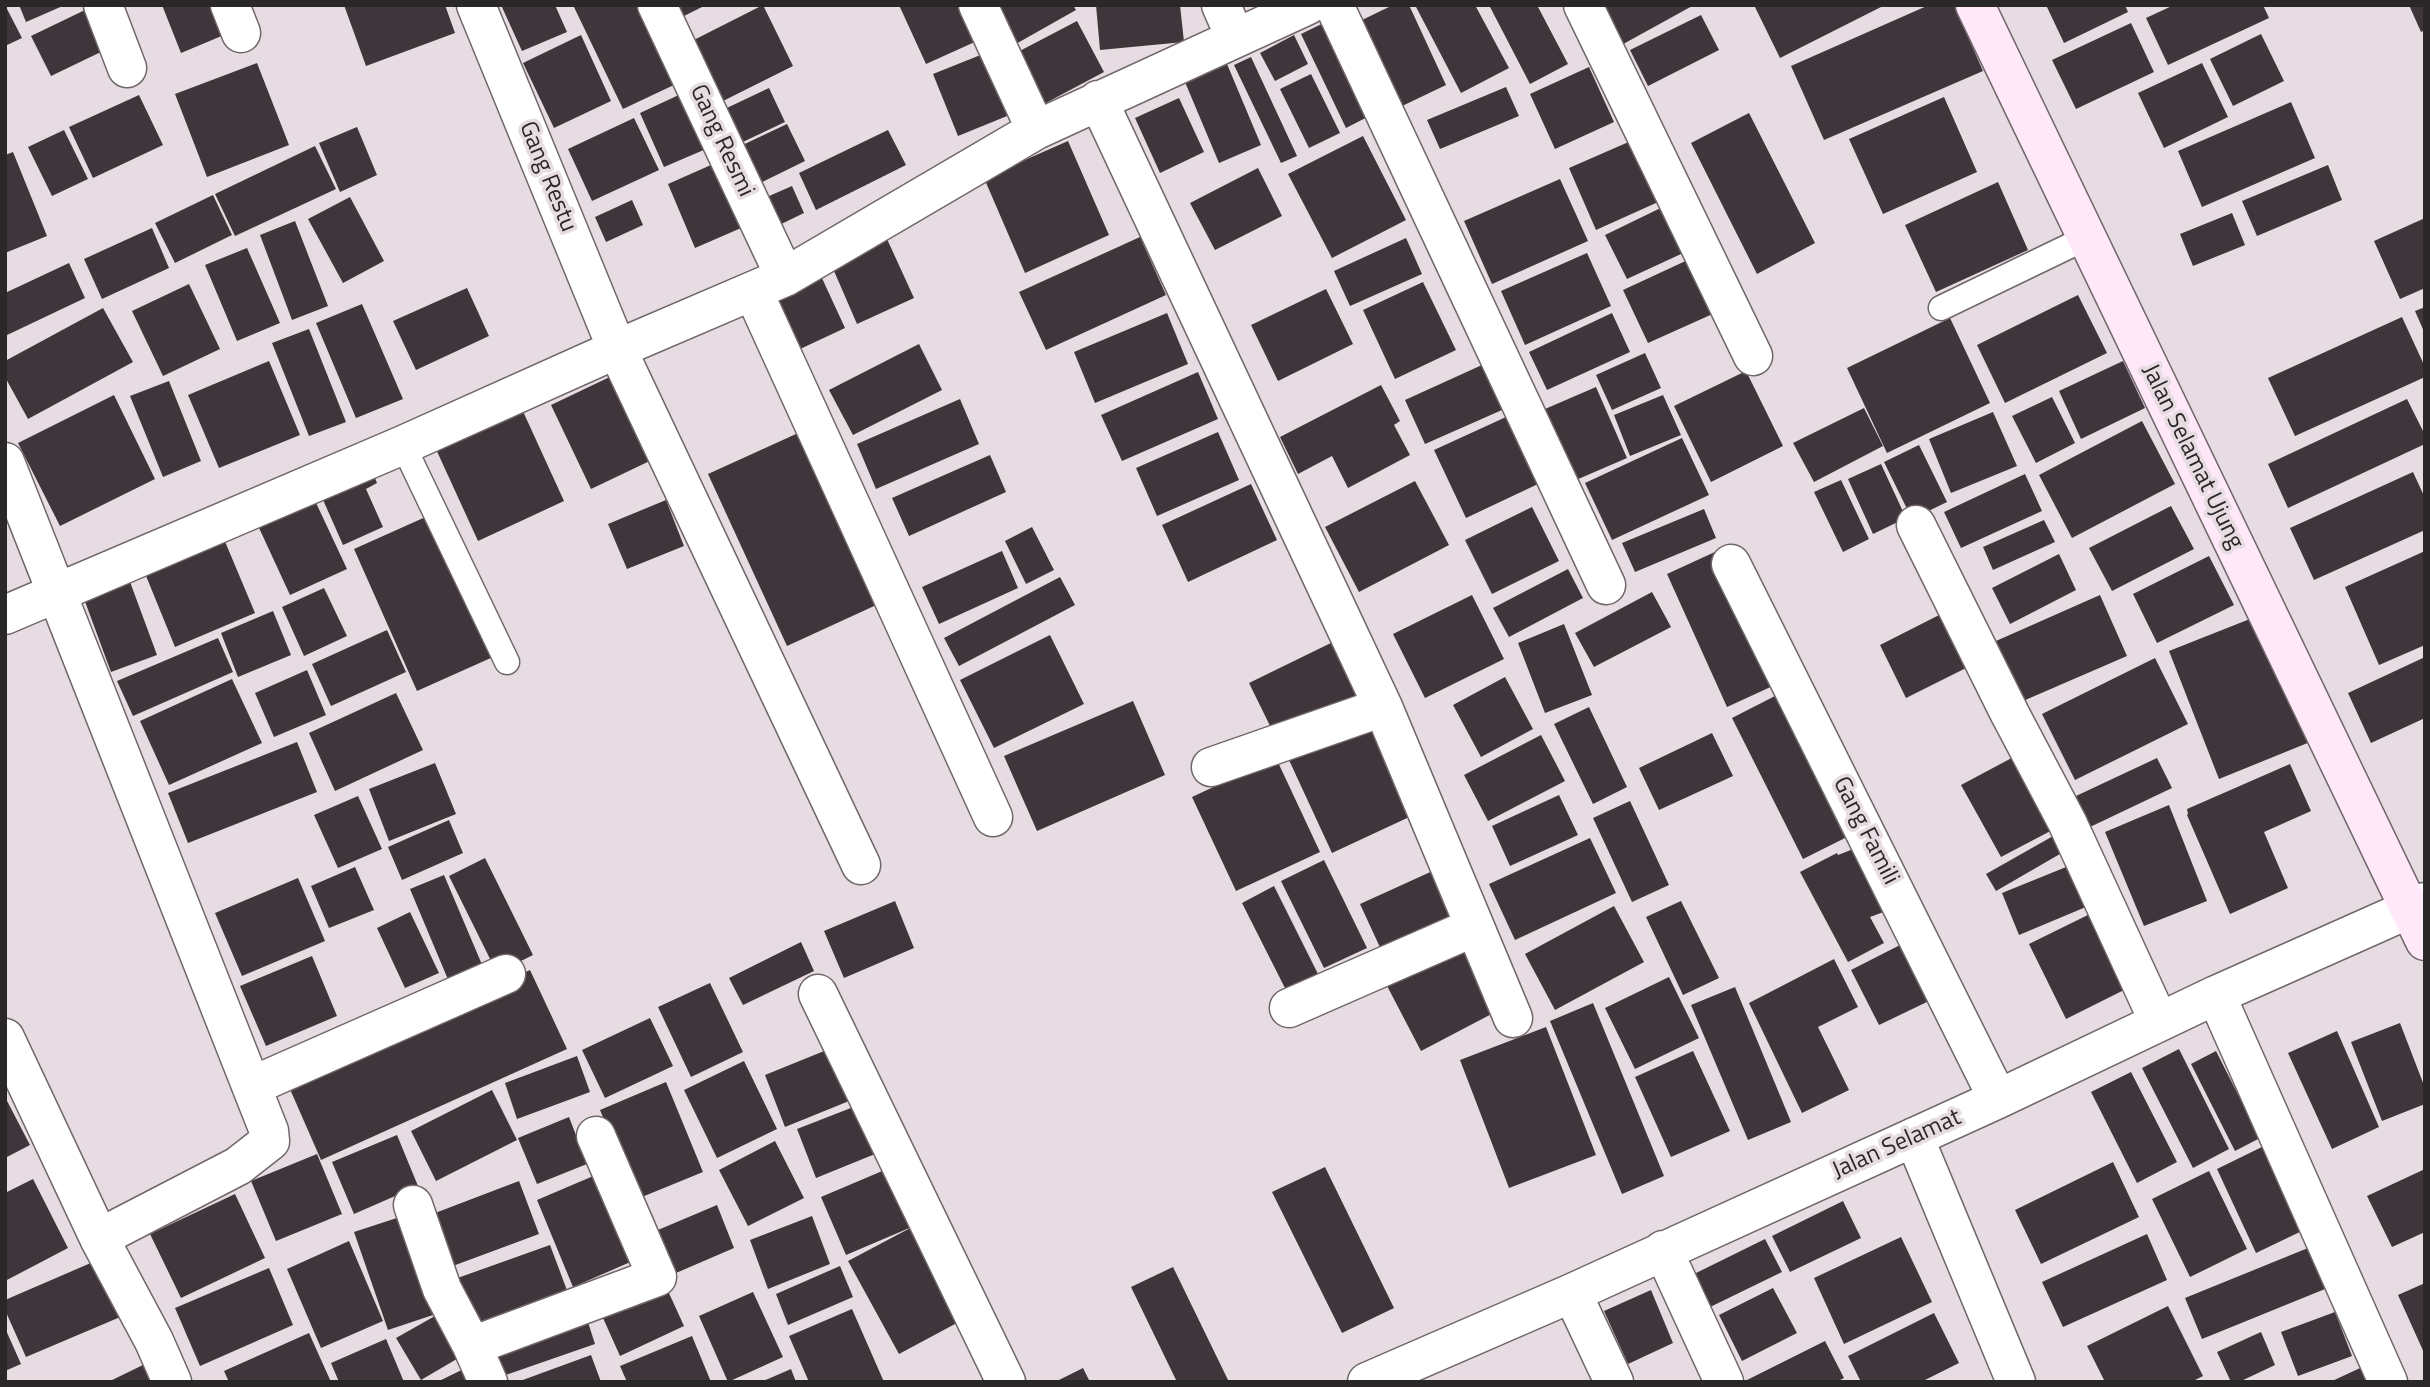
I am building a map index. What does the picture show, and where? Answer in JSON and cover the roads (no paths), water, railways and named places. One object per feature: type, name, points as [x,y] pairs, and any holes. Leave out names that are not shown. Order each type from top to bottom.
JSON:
[{"type":"street","points":[[103,5],[127,68]]},
{"type":"street","name":"Gang Restu","points":[[476,5],[617,349],[861,864]]},
{"type":"street","name":"Gang Resmi","points":[[657,5],[769,284],[993,817]]},
{"type":"street","points":[[978,5],[1037,130]]},
{"type":"street","points":[[5,615],[403,445],[769,284],[1037,130],[1098,100],[1228,21],[1307,5]]},
{"type":"street","points":[[1334,5],[1606,585]]},
{"type":"street","points":[[1583,5],[1753,356]]},
{"type":"street","name":"Jalan Selamat Ujung","points":[[1975,5],[2086,238],[2420,917]]},
{"type":"street","points":[[1098,100],[1383,707],[1513,1018]]},
{"type":"street","points":[[5,462],[269,1130],[270,1141],[238,1166],[99,1238]]},
{"type":"street","points":[[1916,525],[2067,822],[2159,1022]]},
{"type":"street","name":"Gang Famili","points":[[1731,564],[1998,1099]]},
{"type":"street","points":[[1211,767],[1383,707]]},
{"type":"street","name":"Jalan Selamat","points":[[1367,1382],[1410,1373],[1663,1250],[1998,1099],[2216,995],[2420,917]]},
{"type":"street","points":[[1289,1008],[1474,927]]},
{"type":"street","points":[[252,1086],[506,974]]},
{"type":"street","points":[[818,994],[1006,1382]]},
{"type":"street","points":[[2216,995],[2388,1382]]},
{"type":"street","points":[[5,1038],[99,1238],[154,1341],[172,1382]]},
{"type":"street","points":[[472,1346],[657,1277],[596,1136]]},
{"type":"street","points":[[1914,1137],[2016,1382]]},
{"type":"street","points":[[413,1205],[442,1289],[488,1382]]},
{"type":"street","points":[[1663,1250],[1724,1382]]},
{"type":"street","points":[[1572,1293],[1614,1382]]},
{"type":"lane","points":[[1941,308],[2086,238]]},
{"type":"lane","points":[[403,445],[507,662]]}]
